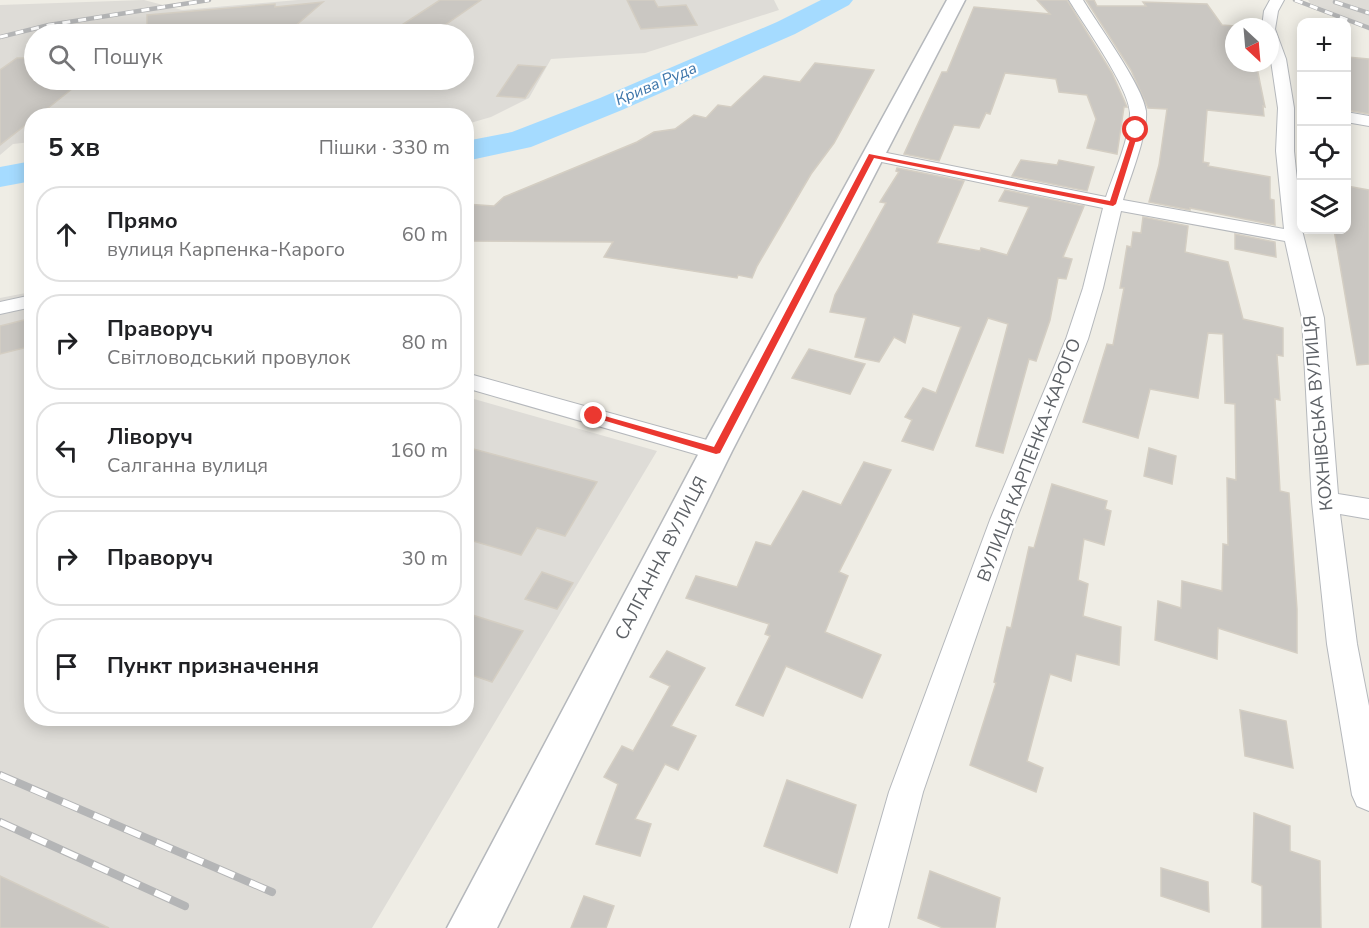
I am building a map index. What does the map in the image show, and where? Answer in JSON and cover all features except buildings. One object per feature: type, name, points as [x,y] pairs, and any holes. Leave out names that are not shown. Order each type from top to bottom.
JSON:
[{"type":"street","name":"САЛГАННА ВУЛИЦЯ","points":[[471,928],[716,451],[956,0]]},
{"type":"street","name":"ВУЛИЦЯ КАРПЕНКА-КАРОГО","points":[[869,928],[906,792],[1003,520],[1077,339],[1093,288],[1113,204],[1136,130],[1138,112],[1133,93],[1076,0]]},
{"type":"street","points":[[1270,18],[1277,0]]},
{"type":"street","name":"КОХНІВСЬКА ВУЛИЦЯ","points":[[1279,59],[1294,109],[1285,151],[1294,237],[1313,318],[1325,502],[1342,644],[1369,795]]},
{"type":"street","points":[[1351,118],[1369,121]]},
{"type":"street","points":[[872,155],[1113,204],[1294,237]]},
{"type":"street","points":[[0,308],[24,303]]},
{"type":"street","points":[[474,382],[716,451]]},
{"type":"street","points":[[1325,502],[1369,509]]},
{"type":"shaded area","points":[[144,0],[182,10],[298,0],[774,0],[779,10],[645,53],[551,59],[529,98],[491,117],[474,122],[474,108],[24,108],[24,143],[13,144],[0,155],[0,5]]},
{"type":"shaded area","points":[[1308,0],[1369,0],[1369,26],[1351,18],[1310,3]]},
{"type":"shaded area","points":[[24,293],[24,726],[474,726],[474,399],[657,451],[372,928],[0,928],[0,298]]},
{"type":"waterway","name":"Крива Руда","points":[[474,149],[520,140],[611,104],[786,28],[840,0]]},
{"type":"waterway","name":"Крива Руда","points":[[0,177],[24,172]]},
{"type":"railway","points":[[55,24],[209,0]]},
{"type":"railway","points":[[1295,0],[1369,28]]},
{"type":"railway","points":[[1335,2],[1369,13]]},
{"type":"railway","points":[[0,37],[24,31]]},
{"type":"railway","points":[[0,775],[272,892]]},
{"type":"railway","points":[[0,822],[185,906]]},
{"type":"route","points":[[594,416],[716,451],[872,155],[1113,204],[1136,130]]}]
